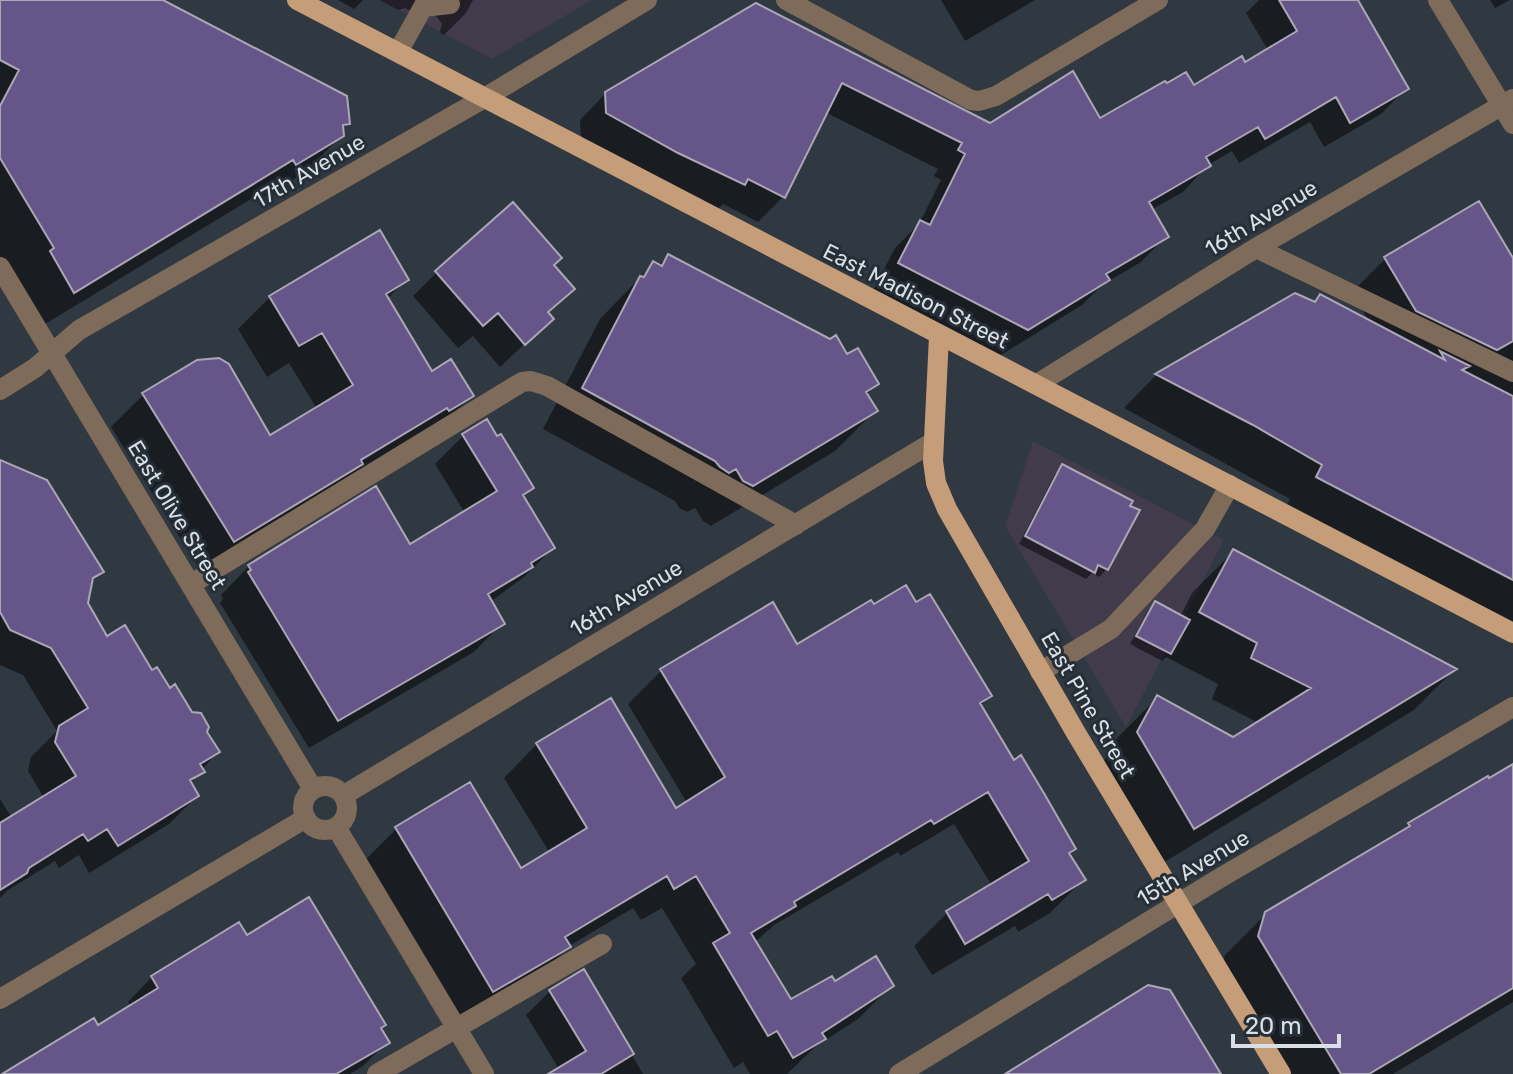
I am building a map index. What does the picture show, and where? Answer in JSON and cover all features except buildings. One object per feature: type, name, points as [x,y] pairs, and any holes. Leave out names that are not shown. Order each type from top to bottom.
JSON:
[{"type":"main road","name":"East Madison Street","points":[[297,0],[1513,633]]},
{"type":"main road","name":"East Pine Street","points":[[939,336],[933,442],[936,483],[947,509],[1040,672],[1281,1074]]},
{"type":"street","points":[[786,0],[971,100],[979,101],[996,96],[1158,0]]},
{"type":"street","points":[[1438,0],[1508,102],[1513,124]]},
{"type":"street","name":"17th Avenue","points":[[0,390],[22,377],[79,330],[486,97],[644,1]]},
{"type":"street","points":[[398,52],[423,2],[450,4]]},
{"type":"street","name":"16th Avenue","points":[[1037,384],[1256,248],[1508,102]]},
{"type":"street","points":[[1256,248],[1513,372]]},
{"type":"street","name":"East Olive Street","points":[[0,267],[313,789]]},
{"type":"street","points":[[191,584],[522,382],[531,381],[547,386],[796,525]]},
{"type":"street","name":"16th Avenue","points":[[344,795],[933,442]]},
{"type":"street","points":[[1040,672],[1111,629],[1205,529],[1230,485]]},
{"type":"street","name":"15th Avenue","points":[[899,1074],[1513,707]]},
{"type":"street","points":[[330,786],[344,795],[347,813],[336,827],[319,830],[306,818],[303,806],[313,789],[330,786]]},
{"type":"street","points":[[0,999],[306,818]]},
{"type":"street","points":[[336,827],[484,1074]]},
{"type":"street","points":[[377,1074],[602,944]]},
{"type":"shaded area","points":[[380,0],[592,0],[492,59]]},
{"type":"shaded area","points":[[1033,441],[1224,540],[1126,727],[1005,526]]}]
